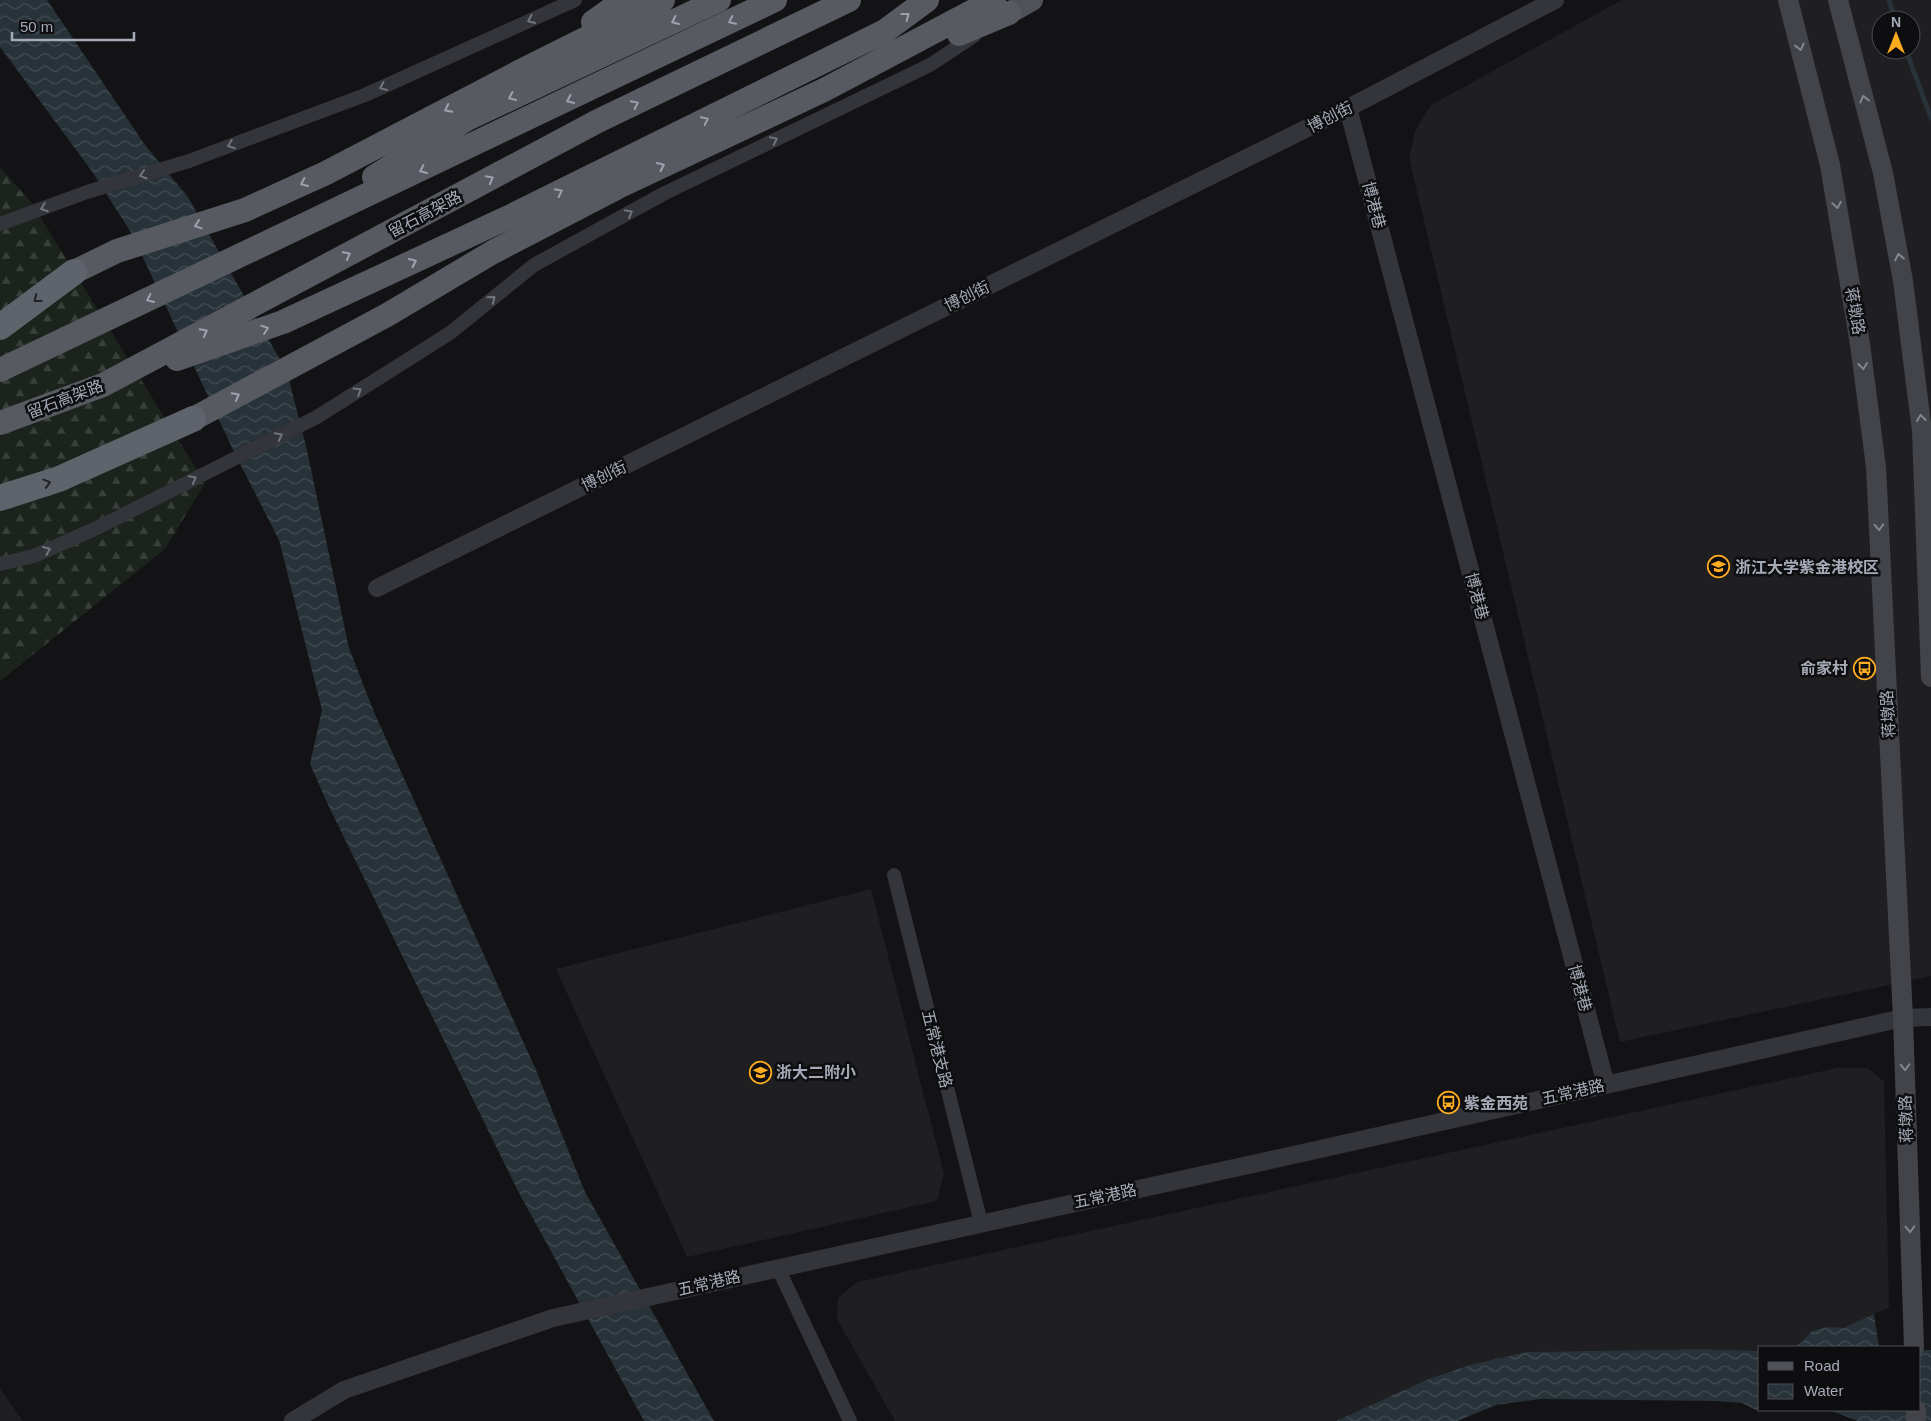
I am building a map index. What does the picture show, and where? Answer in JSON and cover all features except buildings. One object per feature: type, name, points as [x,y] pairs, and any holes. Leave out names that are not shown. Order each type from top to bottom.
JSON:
[{"type":"highway","points":[[519,72],[624,0]]},
{"type":"highway","points":[[0,327],[74,272],[117,251],[244,210],[326,172],[519,72],[664,0]]},
{"type":"highway","points":[[175,288],[207,260],[385,172],[467,119],[719,0]]},
{"type":"highway","points":[[0,370],[775,0]]},
{"type":"highway","name":"留石高架路","points":[[0,423],[103,386],[598,121],[849,0]]},
{"type":"highway","points":[[103,386],[283,322],[507,218],[885,31],[927,0]]},
{"type":"highway","points":[[0,498],[59,479],[194,419],[387,315],[493,252],[618,187],[1001,7]]},
{"type":"main road","points":[[1001,7],[1032,0]]},
{"type":"main road","name":"蒋墩路","points":[[1788,0],[1830,165],[1860,344],[1876,466],[1903,1018],[1913,1341]]},
{"type":"main road","points":[[1838,0],[1883,173],[1903,281],[1922,431],[1927,453],[1931,677]]},
{"type":"street","points":[[0,224],[87,192],[190,161],[365,95],[576,0]]},
{"type":"street","name":"博创街","points":[[377,588],[1348,108],[1555,0]]},
{"type":"street","points":[[0,564],[34,556],[99,527],[316,417],[450,333],[534,265],[665,194],[930,65],[1001,7]]},
{"type":"street","name":"博港巷","points":[[1348,108],[1606,1085]]},
{"type":"street","name":"五常港支路","points":[[894,875],[981,1223]]},
{"type":"street","name":"五常港路","points":[[293,1421],[344,1390],[553,1318],[1903,1018],[1931,1017]]},
{"type":"street","points":[[778,1268],[850,1421]]},
{"type":"shaded area","name":"浙江大学紫金港校区","points":[[1622,0],[1931,0],[1931,976],[1620,1042],[1409,158],[1415,131],[1431,105]]},
{"type":"shaded area","name":"浙大二附小","points":[[871,889],[944,1174],[937,1201],[687,1257],[556,969]]},
{"type":"shaded area","points":[[1837,1068],[1868,1068],[1884,1082],[1889,1308],[1874,1314],[1828,1346],[1758,1346],[1758,1351],[1704,1349],[1527,1352],[1473,1364],[1426,1380],[1336,1421],[895,1421],[837,1319],[838,1298],[857,1282]]},
{"type":"shaded area","points":[[0,1388],[23,1421],[0,1421]]},
{"type":"green space","points":[[0,167],[31,202],[205,483],[165,549],[0,681]]},
{"type":"water","points":[[0,0],[47,0],[145,145],[188,197],[287,372],[306,446],[349,648],[374,712],[536,1070],[585,1192],[714,1421],[644,1421],[519,1193],[329,807],[310,764],[322,710],[279,540],[234,452],[132,234],[91,170],[0,47]]},
{"type":"water","points":[[1874,1314],[1879,1346],[1795,1346],[1800,1344],[1812,1331],[1827,1327],[1844,1328]]},
{"type":"water","points":[[1704,1349],[1758,1351],[1758,1410],[1742,1403],[1715,1401],[1540,1399],[1496,1405],[1457,1421],[1336,1421],[1426,1380],[1473,1364],[1527,1352]]},
{"type":"water","points":[[1921,1350],[1931,1350],[1931,1421],[1858,1421],[1832,1411],[1921,1411]]},
{"type":"waterway","points":[[1889,0],[1892,10]]},
{"type":"waterway","points":[[1910,60],[1931,118]]},
{"type":"place","name":"浙江大学紫金港校区","points":[[1719,567]]},
{"type":"place","name":"俞家村","points":[[1864,668]]},
{"type":"place","name":"浙大二附小","points":[[760,1072]]},
{"type":"place","name":"紫金西苑","points":[[1448,1103]]}]
